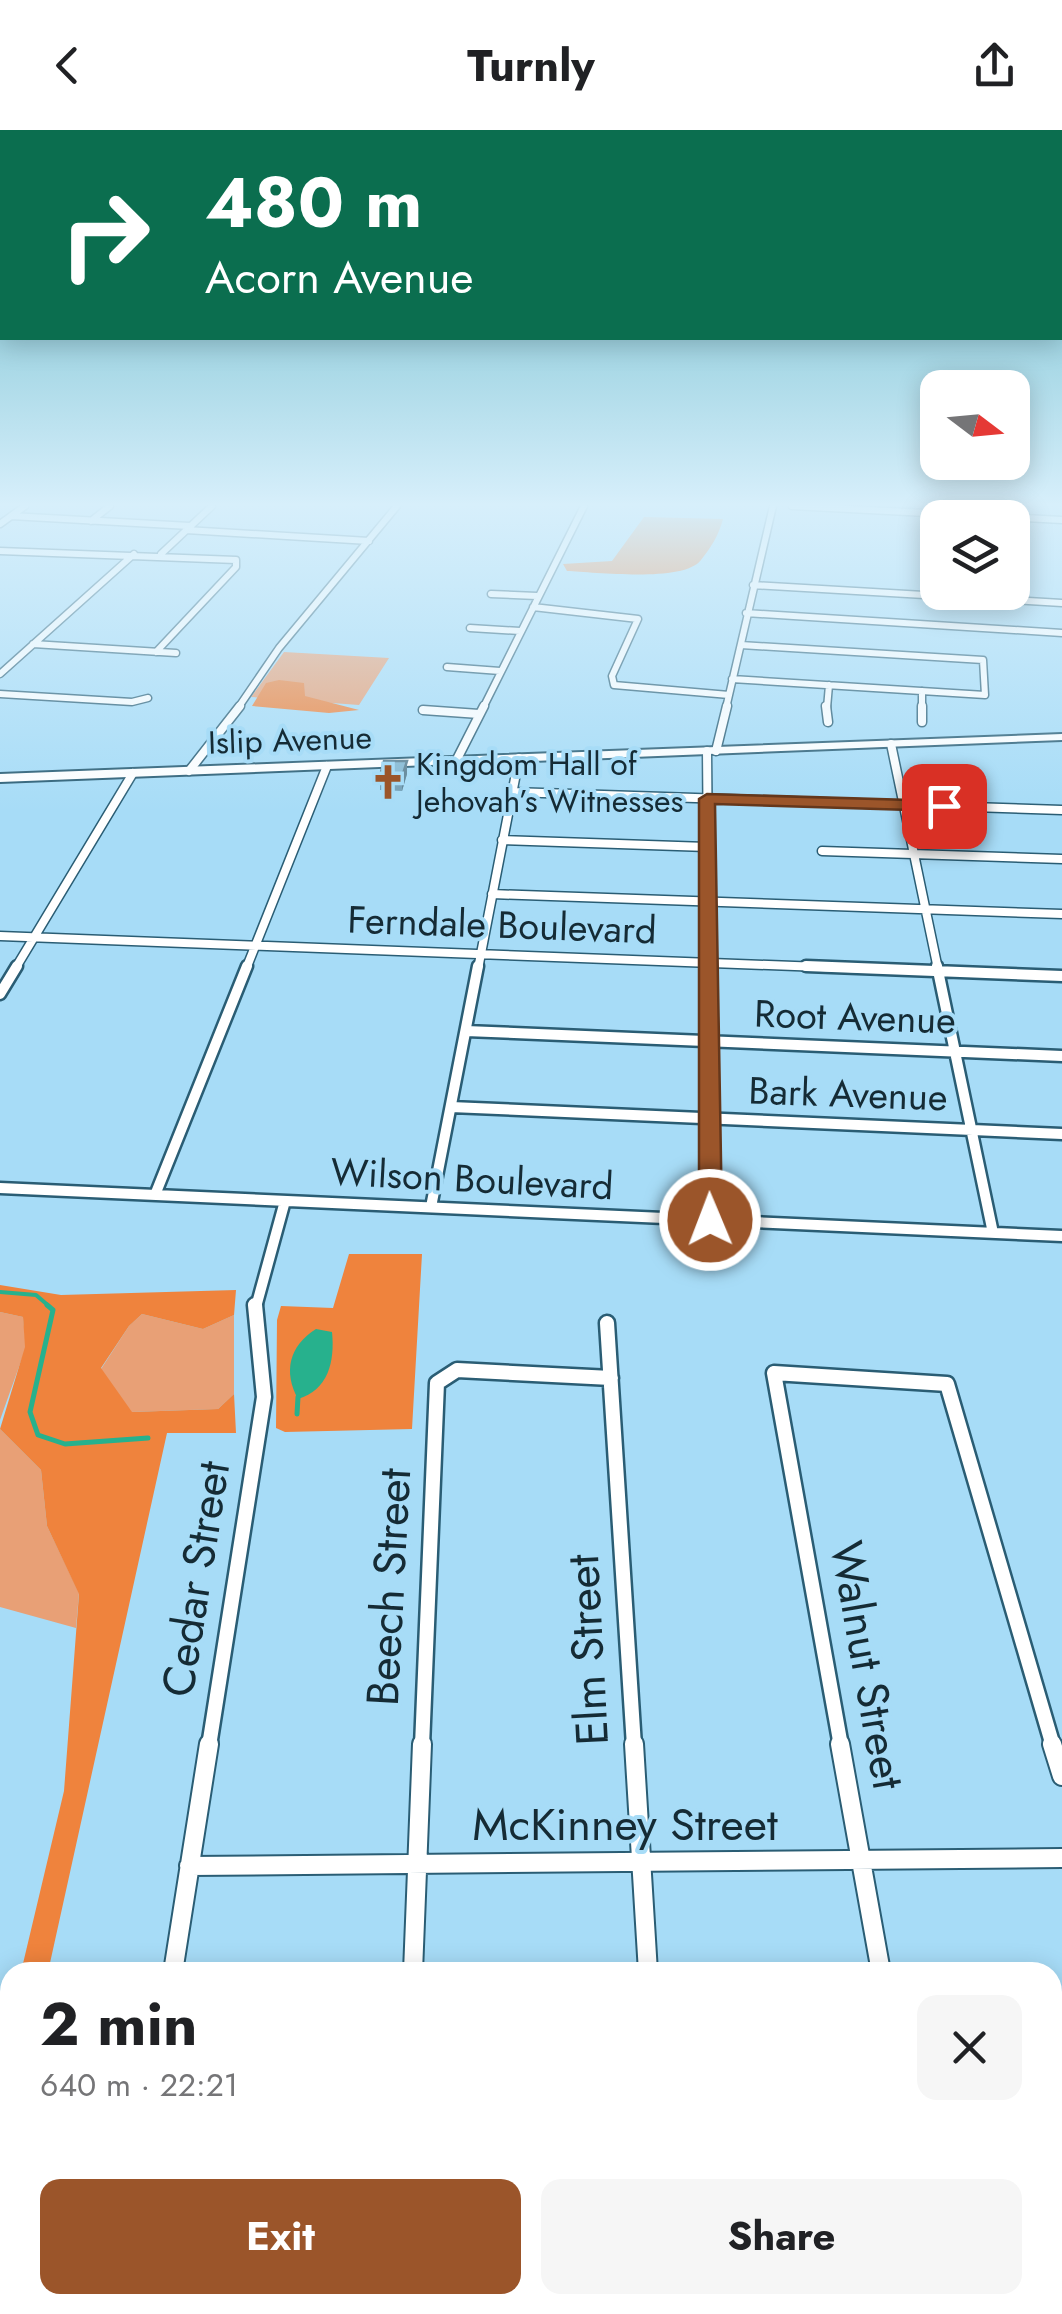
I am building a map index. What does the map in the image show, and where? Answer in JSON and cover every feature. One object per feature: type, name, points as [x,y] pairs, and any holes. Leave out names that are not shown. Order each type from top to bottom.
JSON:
[{"type":"main road","name":"Islip Avenue","points":[[0,778],[1062,737]]},
{"type":"street","points":[[1,672],[74,608]]},
{"type":"street","points":[[156,652],[197,608]]},
{"type":"street","points":[[189,771],[313,608]]},
{"type":"street","points":[[456,760],[533,608]]},
{"type":"street","points":[[541,608],[638,619],[612,676],[614,685],[728,695]]},
{"type":"street","points":[[710,1220],[707,799],[712,751],[747,608]]},
{"type":"street","points":[[746,614],[1062,633]]},
{"type":"street","points":[[470,628],[520,632]]},
{"type":"street","points":[[34,644],[176,654]]},
{"type":"street","points":[[732,678],[986,695],[983,660],[741,645]]},
{"type":"street","points":[[447,667],[500,671]]},
{"type":"street","points":[[828,722],[829,685]]},
{"type":"street","points":[[922,691],[922,722]]},
{"type":"street","points":[[0,694],[132,702],[148,698]]},
{"type":"street","points":[[423,710],[479,714]]},
{"type":"street","points":[[891,744],[993,1233]]},
{"type":"street","points":[[431,1207],[518,758]]},
{"type":"street","points":[[156,1195],[327,766]]},
{"type":"street","points":[[0,994],[133,773]]},
{"type":"street","points":[[512,792],[1062,810]]},
{"type":"street","points":[[502,840],[707,847]]},
{"type":"street","points":[[822,851],[1062,860]]},
{"type":"street","points":[[492,894],[1062,914]]},
{"type":"street","name":"Ferndale Boulevard","points":[[0,936],[1062,976]]},
{"type":"street","name":"Root Avenue","points":[[466,1031],[1062,1056]]},
{"type":"street","name":"Bark Avenue","points":[[451,1107],[1062,1134]]},
{"type":"street","name":"Wilson Boulevard","points":[[0,1188],[1062,1236]]},
{"type":"street","name":"Cedar Street","points":[[175,1962],[264,1397],[255,1301],[286,1201]]},
{"type":"street","name":"Elm Street","points":[[607,1323],[647,1962]]},
{"type":"street","name":"Beech Street","points":[[413,1962],[438,1382],[456,1370],[611,1378]]},
{"type":"street","name":"Walnut Street","points":[[880,1962],[774,1373],[948,1384],[1062,1776]]},
{"type":"street","name":"McKinney Street","points":[[189,1866],[1062,1858]]},
{"type":"shaded area","points":[[284,652],[389,658],[359,705],[251,697]]},
{"type":"shaded area","points":[[266,683],[304,683],[305,696],[359,710],[329,713],[252,706]]},
{"type":"shaded area","points":[[349,1254],[422,1254],[412,1429],[285,1432],[276,1428],[277,1320],[281,1306],[333,1308]]},
{"type":"shaded area","points":[[0,1285],[61,1295],[236,1290],[234,1315],[203,1329],[142,1314],[129,1326],[101,1368],[132,1412],[218,1409],[234,1394],[236,1433],[167,1433],[50,1962],[23,1962],[64,1791],[79,1594],[47,1526],[41,1470],[0,1429],[25,1347],[23,1317],[0,1312]]},
{"type":"shaded area","points":[[0,1312],[23,1317],[26,1347],[0,1420]]},
{"type":"shaded area","points":[[142,1314],[203,1329],[234,1315],[234,1394],[218,1409],[131,1412],[101,1369],[129,1326]]},
{"type":"shaded area","points":[[316,1329],[332,1332],[330,1364],[323,1382],[298,1399],[291,1379],[291,1360],[300,1343]]},
{"type":"shaded area","points":[[0,1429],[41,1470],[47,1526],[79,1593],[76,1628],[0,1607]]},
{"type":"building","points":[[384,761],[407,761],[402,777],[380,776]]},
{"type":"waterway","points":[[0,1292],[36,1295],[50,1307]]},
{"type":"waterway","points":[[47,1305],[53,1310],[30,1412],[38,1435],[65,1444],[148,1438]]},
{"type":"waterway","points":[[297,1414],[298,1397]]},
{"type":"place","name":"Kingdom Hall of Jehovah’s Witnesses","points":[[388,782]]},
{"type":"route","points":[[710,1220],[707,799],[944,806]]}]
